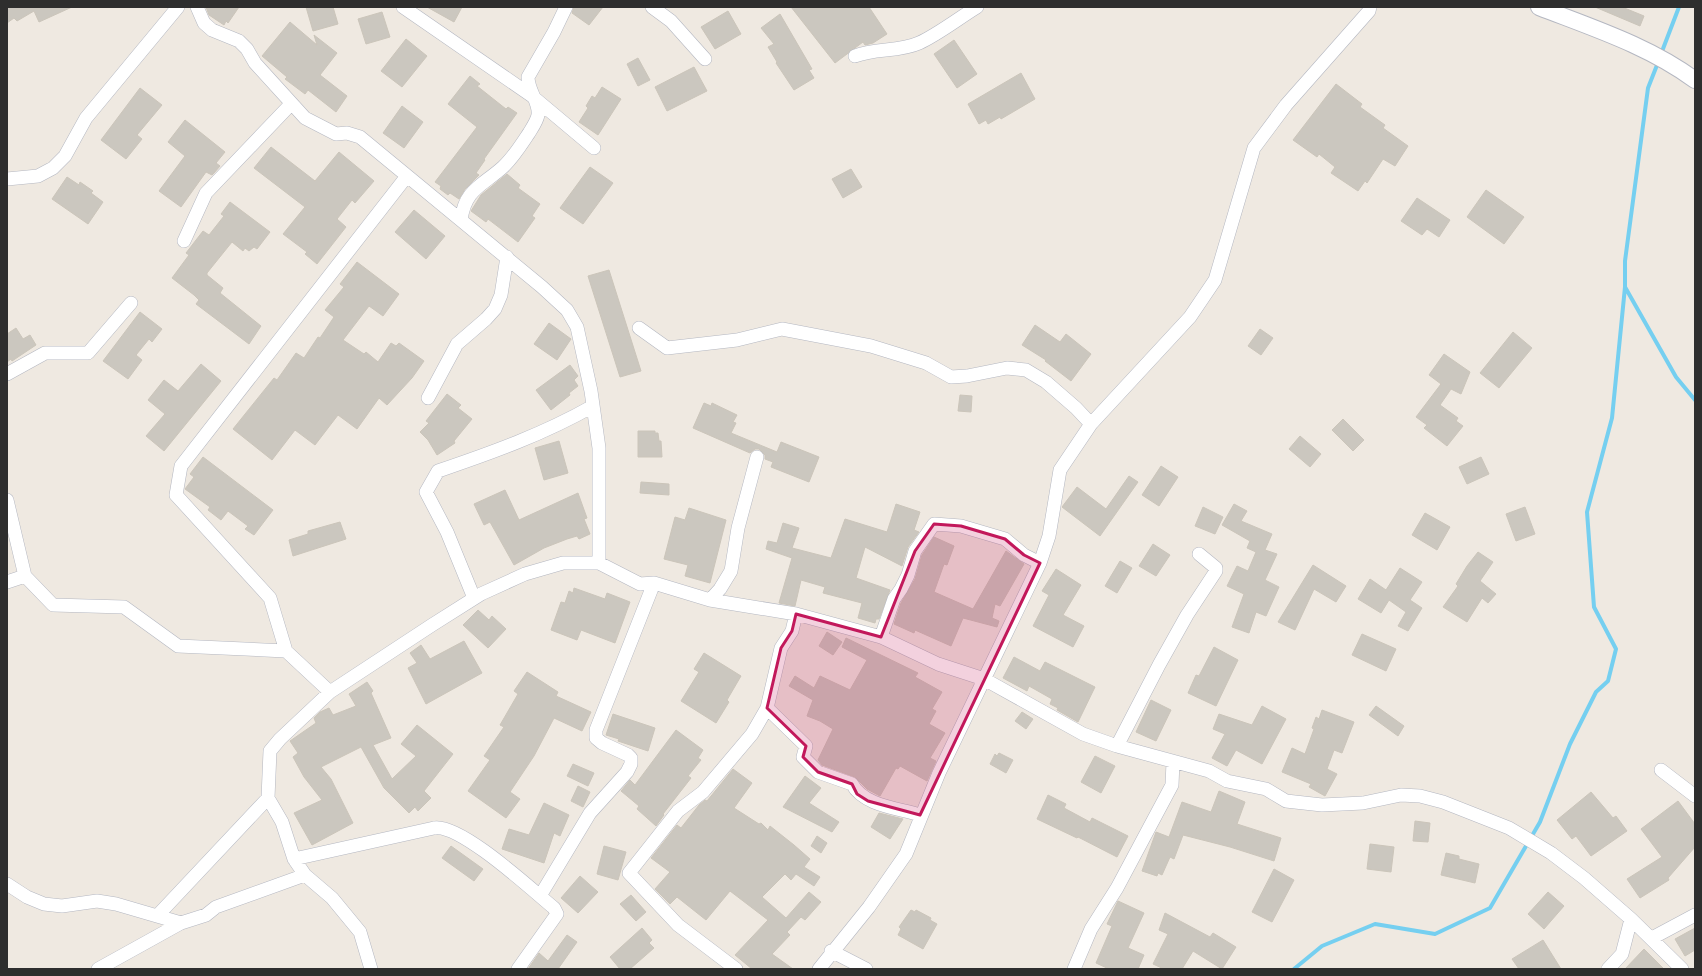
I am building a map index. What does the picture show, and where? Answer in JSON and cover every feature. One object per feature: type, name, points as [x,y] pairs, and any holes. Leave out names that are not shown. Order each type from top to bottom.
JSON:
[{"type":"street","points":[[7,179],[38,176],[57,164],[65,156],[86,118],[178,7]]},
{"type":"street","points":[[197,7],[204,23],[212,30],[239,41],[247,49],[254,63],[291,104],[301,111],[305,118],[336,134],[347,133],[360,137],[507,258],[567,310],[577,327],[593,406],[599,448],[599,563]]},
{"type":"street","points":[[403,7],[532,96],[594,148]]},
{"type":"street","points":[[461,220],[463,206],[467,199],[475,189],[504,167],[520,148],[536,122],[538,109],[528,85],[528,77],[554,32],[566,7]]},
{"type":"street","points":[[855,56],[864,53],[902,48],[918,43],[977,7]]},
{"type":"street","points":[[819,969],[831,951],[869,907],[906,854],[920,815],[1040,563],[1050,536],[1053,504],[1060,470],[1091,424],[1116,399],[1194,311],[1215,280],[1254,148],[1286,105],[1369,11],[1370,7]]},
{"type":"street","points":[[1539,7],[1636,46],[1677,67],[1695,80]]},
{"type":"street","points":[[656,8],[682,32],[705,60]]},
{"type":"street","points":[[184,241],[206,193],[291,104]]},
{"type":"street","points":[[330,692],[286,651],[270,598],[176,495],[181,466],[407,176]]},
{"type":"street","points":[[428,398],[457,344],[486,320],[495,309],[501,295],[507,258]]},
{"type":"street","points":[[7,374],[45,353],[88,353],[131,304]]},
{"type":"street","points":[[639,328],[667,348],[737,340],[782,329],[871,346],[926,363],[951,377],[967,376],[1007,368],[1026,370],[1046,382],[1076,408],[1091,424]]},
{"type":"street","points":[[474,598],[447,532],[426,492],[438,471],[494,452],[561,424],[593,406]]},
{"type":"street","points":[[710,600],[720,589],[731,571],[738,528],[757,457]]},
{"type":"street","points":[[7,500],[25,576],[53,605],[124,607],[178,646],[286,651]]},
{"type":"street","points":[[881,637],[894,599],[908,575],[915,551],[934,524],[961,526],[1005,539],[1024,555],[1040,563]]},
{"type":"street","points":[[1117,746],[1176,634],[1216,571],[1216,568],[1199,554]]},
{"type":"street","points":[[371,969],[360,932],[332,898],[305,875],[294,859],[282,822],[268,798],[270,751],[280,739],[330,692],[474,598],[525,574],[563,563],[599,563],[640,584],[654,583],[710,600],[796,614],[881,637],[938,664],[984,679],[1083,734],[1117,746],[1210,771],[1227,781],[1266,788],[1286,801],[1322,805],[1363,803],[1402,795],[1420,796],[1443,802],[1509,828],[1531,840],[1584,878],[1652,938],[1682,969]]},
{"type":"street","points":[[7,582],[25,576]]},
{"type":"street","points":[[540,896],[590,813],[627,772],[631,764],[631,758],[628,755],[602,743],[596,738],[596,730],[654,583]]},
{"type":"street","points":[[736,969],[678,925],[629,873],[678,811],[703,792],[752,734],[767,708],[781,648],[792,630],[796,614]]},
{"type":"street","points":[[767,708],[806,746],[803,757],[818,772],[852,784],[857,794],[868,801],[920,815]]},
{"type":"street","points":[[1074,969],[1091,929],[1117,888],[1172,785],[1173,762]]},
{"type":"street","points":[[1661,770],[1695,796]]},
{"type":"street","points":[[158,915],[268,798]]},
{"type":"street","points":[[294,859],[440,827],[445,828],[484,850],[554,908],[557,914],[518,969]]},
{"type":"street","points":[[98,969],[181,923],[206,915],[216,907],[305,875]]},
{"type":"street","points":[[7,884],[28,897],[44,904],[62,906],[97,901],[116,904],[158,915],[181,923]]},
{"type":"street","points":[[1652,938],[1695,915]]},
{"type":"street","points":[[1608,969],[1622,954],[1631,919]]},
{"type":"street","points":[[831,951],[866,969]]},
{"type":"highlighted area","points":[[934,524],[961,526],[1005,539],[1024,555],[1040,563],[920,815],[868,801],[857,794],[852,784],[818,772],[803,757],[806,746],[767,708],[781,648],[792,631],[796,614],[881,637],[915,551]]},
{"type":"building","points":[[7,7],[72,7],[39,22],[34,11],[17,21],[14,18],[7,23]]},
{"type":"building","points":[[206,7],[239,7],[228,23],[226,21],[224,25],[209,15]]},
{"type":"building","points":[[306,7],[333,7],[338,24],[313,31]]},
{"type":"building","points":[[427,7],[462,7],[454,22]]},
{"type":"building","points":[[574,7],[603,7],[589,25],[572,13]]},
{"type":"building","points":[[791,7],[869,7],[887,34],[873,43],[865,45],[863,42],[835,63]]},
{"type":"building","points":[[1595,7],[1622,7],[1644,16],[1640,26]]},
{"type":"building","points":[[728,11],[741,34],[715,49],[701,27]]},
{"type":"building","points":[[382,12],[390,37],[366,44],[358,19]]},
{"type":"building","points":[[780,14],[812,69],[809,70],[814,78],[794,90],[776,63],[777,62],[768,47],[774,44],[761,28]]},
{"type":"building","points":[[290,22],[317,45],[314,35],[337,53],[320,75],[347,96],[336,112],[308,90],[305,94],[285,79],[287,77],[262,56]]},
{"type":"building","points":[[406,39],[427,56],[402,87],[381,71]]},
{"type":"building","points":[[954,40],[977,74],[957,88],[934,54]]},
{"type":"building","points":[[638,58],[650,80],[638,86],[627,64]]},
{"type":"building","points":[[694,67],[707,91],[667,111],[655,87]]},
{"type":"building","points":[[1021,73],[1035,99],[1001,119],[1000,117],[988,124],[986,120],[979,124],[968,104]]},
{"type":"building","points":[[470,76],[480,84],[477,86],[506,109],[508,107],[517,113],[484,159],[485,160],[476,173],[479,175],[465,189],[459,199],[450,193],[448,195],[440,189],[441,186],[435,182],[477,127],[448,104]]},
{"type":"building","points":[[1336,84],[1362,104],[1360,107],[1385,125],[1383,128],[1408,146],[1395,166],[1383,159],[1367,183],[1365,181],[1358,191],[1331,173],[1335,167],[1319,154],[1317,157],[1293,140]]},
{"type":"building","points":[[602,87],[621,99],[598,135],[579,122],[588,108],[586,106],[592,96],[595,98]]},
{"type":"building","points":[[140,88],[162,105],[137,135],[142,139],[126,159],[101,140]]},
{"type":"building","points":[[402,106],[423,122],[404,148],[383,133]]},
{"type":"building","points":[[185,120],[225,152],[216,163],[220,166],[212,175],[206,172],[181,207],[159,191],[185,156],[168,142]]},
{"type":"building","points":[[271,147],[315,181],[339,152],[374,181],[355,203],[352,200],[337,219],[346,227],[317,264],[305,254],[307,252],[283,234],[305,207],[254,168]]},
{"type":"building","points":[[590,167],[613,183],[583,224],[560,208]]},
{"type":"building","points":[[851,169],[862,187],[843,198],[832,179]]},
{"type":"building","points":[[507,174],[520,185],[518,188],[540,204],[532,216],[535,218],[518,242],[488,219],[486,222],[471,211],[481,195]]},
{"type":"building","points":[[67,177],[79,185],[80,182],[93,191],[91,193],[103,202],[88,224],[52,199]]},
{"type":"building","points":[[1486,190],[1524,217],[1504,244],[1467,217]]},
{"type":"building","points":[[1417,198],[1450,220],[1439,237],[1427,229],[1422,235],[1401,221]]},
{"type":"building","points":[[230,202],[270,232],[257,249],[254,247],[249,251],[245,248],[243,251],[232,242],[207,273],[207,275],[223,288],[220,293],[261,326],[249,344],[196,304],[199,300],[172,278],[189,255],[186,253],[203,231],[209,235],[224,216],[221,214]]},
{"type":"building","points":[[414,210],[445,236],[426,259],[395,232]]},
{"type":"building","points":[[357,262],[399,294],[383,316],[369,306],[343,340],[364,354],[366,352],[378,362],[391,343],[396,346],[399,343],[424,361],[412,378],[387,405],[379,398],[357,429],[338,415],[315,445],[295,430],[272,460],[233,429],[274,378],[277,380],[296,353],[304,358],[318,337],[320,338],[334,317],[325,310],[344,287],[340,284]]},
{"type":"building","points":[[609,270],[641,371],[620,377],[588,276]]},
{"type":"building","points":[[140,312],[162,329],[152,342],[149,339],[136,355],[142,360],[128,379],[103,361]]},
{"type":"building","points":[[549,323],[571,339],[557,360],[534,344]]},
{"type":"building","points":[[1035,325],[1060,342],[1066,334],[1091,354],[1071,381],[1045,361],[1046,360],[1022,345]]},
{"type":"building","points":[[16,328],[23,339],[30,335],[36,345],[12,361],[11,359],[7,362],[7,334]]},
{"type":"building","points":[[1260,329],[1273,338],[1261,355],[1248,346]]},
{"type":"building","points":[[1513,332],[1532,348],[1499,388],[1480,373]]},
{"type":"building","points":[[1444,354],[1470,372],[1461,394],[1451,389],[1440,405],[1458,418],[1456,421],[1463,426],[1447,446],[1424,428],[1427,425],[1416,417],[1441,384],[1429,375]]},
{"type":"building","points":[[201,364],[221,381],[164,451],[146,436],[165,414],[148,400],[164,380],[178,391]]},
{"type":"building","points":[[570,365],[578,376],[574,380],[578,386],[569,393],[570,395],[551,410],[536,390]]},
{"type":"building","points":[[447,394],[461,405],[458,408],[472,419],[454,441],[455,443],[437,455],[428,440],[420,432],[429,423],[426,421]]},
{"type":"building","points":[[960,395],[972,396],[971,412],[958,411]]},
{"type":"building","points":[[704,403],[711,406],[712,403],[737,415],[733,422],[736,423],[731,433],[777,452],[781,442],[819,457],[809,482],[771,467],[773,462],[765,459],[765,455],[759,449],[755,449],[750,453],[693,428]]},
{"type":"building","points":[[1343,419],[1364,440],[1353,451],[1332,430]]},
{"type":"building","points":[[638,431],[655,431],[655,433],[658,433],[659,441],[661,441],[662,457],[638,457]]},
{"type":"building","points":[[1300,436],[1321,454],[1310,467],[1289,449]]},
{"type":"building","points":[[559,441],[568,473],[544,480],[535,448]]},
{"type":"building","points":[[203,457],[273,510],[254,535],[245,529],[248,526],[228,511],[221,520],[208,510],[210,507],[185,489],[194,477],[190,474]]},
{"type":"building","points":[[1481,457],[1489,474],[1467,484],[1459,467]]},
{"type":"building","points":[[1161,466],[1178,477],[1159,506],[1142,495]]},
{"type":"building","points":[[1129,476],[1138,482],[1100,536],[1062,507],[1077,487],[1106,509]]},
{"type":"building","points":[[641,482],[669,484],[669,495],[640,493]]},
{"type":"building","points":[[505,490],[519,520],[578,493],[587,518],[584,519],[590,534],[579,539],[577,536],[567,539],[544,548],[514,565],[490,522],[484,525],[474,504]]},
{"type":"building","points":[[896,504],[920,512],[914,530],[919,532],[908,547],[902,566],[865,547],[856,578],[890,590],[879,619],[876,619],[875,623],[858,618],[862,603],[823,593],[825,587],[801,580],[795,606],[779,603],[792,558],[766,549],[768,541],[777,543],[783,523],[799,528],[792,548],[831,558],[845,519],[887,532]]},
{"type":"building","points":[[1234,504],[1247,511],[1241,521],[1272,534],[1265,550],[1277,554],[1265,580],[1279,587],[1266,616],[1256,612],[1249,633],[1232,627],[1244,594],[1227,586],[1237,566],[1248,571],[1256,552],[1247,548],[1250,541],[1222,525]]},
{"type":"building","points":[[1203,507],[1223,517],[1215,534],[1195,526]]},
{"type":"building","points":[[1525,507],[1535,534],[1516,541],[1506,514]]},
{"type":"building","points":[[689,508],[726,520],[710,583],[685,576],[688,565],[664,559],[675,517],[685,520]]},
{"type":"building","points":[[1425,513],[1450,527],[1437,550],[1412,535]]},
{"type":"building","points":[[340,522],[346,539],[293,556],[289,540],[308,534],[308,531]]},
{"type":"building","points":[[934,537],[954,546],[947,565],[944,564],[934,592],[973,609],[1006,551],[1024,564],[1000,606],[995,604],[992,618],[999,621],[997,627],[963,618],[951,646],[915,630],[914,633],[894,624],[901,603],[915,579],[922,555]]},
{"type":"building","points":[[1153,544],[1170,555],[1156,576],[1139,566]]},
{"type":"building","points":[[1478,552],[1493,562],[1480,581],[1496,594],[1488,603],[1482,598],[1467,622],[1443,607],[1458,586],[1456,584],[1467,566]]},
{"type":"building","points":[[1120,561],[1132,568],[1117,593],[1105,586]]},
{"type":"building","points":[[1313,565],[1346,586],[1336,602],[1314,589],[1295,630],[1278,622]]},
{"type":"building","points":[[1400,568],[1422,582],[1410,600],[1422,608],[1408,631],[1398,626],[1406,612],[1389,600],[1381,613],[1358,599],[1370,579],[1386,590]]},
{"type":"building","points":[[1056,569],[1081,585],[1063,615],[1084,626],[1073,647],[1033,626],[1049,595],[1042,591]]},
{"type":"building","points":[[574,588],[605,599],[607,593],[630,602],[615,643],[581,630],[577,640],[551,630],[561,602],[565,603],[569,591],[573,593]]},
{"type":"building","points":[[478,610],[489,620],[492,616],[506,629],[488,648],[463,625]]},
{"type":"building","points":[[827,632],[842,642],[833,655],[819,646]]},
{"type":"building","points":[[1362,634],[1396,649],[1386,671],[1352,655]]},
{"type":"building","points":[[846,638],[918,673],[915,677],[942,692],[932,709],[936,711],[929,724],[945,733],[930,758],[936,761],[927,781],[900,766],[898,769],[896,768],[880,796],[867,789],[855,777],[822,765],[818,760],[833,729],[820,721],[807,716],[813,700],[789,686],[795,676],[814,688],[820,676],[850,690],[867,660],[842,647]]},
{"type":"building","points":[[464,641],[482,673],[426,704],[408,668],[417,663],[410,653],[421,645],[430,659]]},
{"type":"building","points":[[1214,647],[1238,660],[1216,706],[1188,693],[1196,675],[1199,676]]},
{"type":"building","points":[[704,653],[741,676],[727,700],[729,702],[716,723],[681,701],[699,672],[694,669]]},
{"type":"building","points":[[1014,657],[1040,671],[1045,662],[1095,687],[1078,722],[1057,710],[1058,708],[1050,704],[1052,699],[1029,686],[1027,691],[1003,678]]},
{"type":"building","points":[[527,672],[558,692],[556,696],[591,712],[582,731],[554,718],[534,756],[510,792],[520,799],[506,818],[468,791],[490,760],[484,756],[504,727],[500,725],[518,694],[514,691]]},
{"type":"building","points":[[367,682],[373,691],[371,693],[391,738],[373,745],[392,779],[416,756],[401,744],[417,725],[453,754],[424,791],[431,798],[418,811],[415,807],[409,813],[384,788],[361,747],[321,767],[331,779],[353,823],[312,845],[294,813],[322,800],[304,777],[293,757],[298,753],[290,741],[316,723],[314,718],[320,712],[329,708],[333,715],[356,706],[349,694]]},
{"type":"building","points":[[1151,700],[1171,710],[1156,741],[1136,732]]},
{"type":"building","points":[[1262,706],[1286,719],[1262,764],[1236,750],[1227,766],[1212,758],[1225,734],[1213,729],[1219,714],[1252,725]]},
{"type":"building","points":[[1376,706],[1404,726],[1398,736],[1369,715]]},
{"type":"building","points":[[1322,710],[1354,722],[1342,753],[1334,750],[1327,769],[1337,774],[1325,796],[1309,787],[1311,784],[1282,772],[1292,748],[1305,754],[1314,729],[1312,728],[1316,717],[1319,719]]},
{"type":"building","points":[[1022,712],[1033,719],[1026,729],[1015,721]]},
{"type":"building","points":[[613,714],[655,728],[648,751],[618,741],[619,739],[606,735]]},
{"type":"building","points":[[676,730],[703,750],[698,758],[701,760],[688,776],[691,778],[663,814],[664,815],[656,826],[637,809],[639,806],[621,791],[630,780],[635,785]]},
{"type":"building","points":[[999,753],[1013,760],[1006,773],[990,764],[995,754],[997,756]]},
{"type":"building","points":[[1095,756],[1115,766],[1101,793],[1081,782]]},
{"type":"building","points":[[573,764],[594,773],[588,786],[567,776]]},
{"type":"building","points":[[733,769],[752,783],[734,808],[759,824],[761,823],[768,830],[770,826],[794,845],[810,859],[804,867],[820,877],[814,886],[796,874],[791,880],[785,874],[762,897],[786,918],[809,892],[821,902],[805,920],[801,917],[787,932],[790,935],[772,954],[793,969],[752,969],[735,955],[768,920],[730,891],[706,920],[677,897],[670,904],[655,889],[670,872],[651,858],[677,825],[681,828],[699,805],[705,800],[707,801]]},
{"type":"building","points":[[805,776],[821,788],[809,803],[839,822],[832,832],[783,807]]},
{"type":"building","points":[[578,786],[590,792],[583,807],[571,801]]},
{"type":"building","points":[[1219,791],[1245,802],[1237,824],[1281,838],[1274,861],[1230,847],[1183,835],[1174,859],[1170,857],[1162,875],[1158,873],[1157,876],[1142,871],[1156,832],[1169,837],[1182,802],[1211,812]]},
{"type":"building","points":[[1591,792],[1613,818],[1616,816],[1627,831],[1591,856],[1576,836],[1572,839],[1557,820]]},
{"type":"building","points":[[1048,795],[1066,804],[1064,808],[1090,822],[1092,818],[1128,836],[1117,857],[1078,837],[1077,838],[1037,819]]},
{"type":"building","points":[[1678,801],[1695,824],[1695,847],[1668,878],[1669,880],[1640,898],[1627,879],[1662,857],[1641,829]]},
{"type":"building","points":[[544,803],[569,815],[560,836],[554,833],[544,863],[502,849],[509,829],[529,835]]},
{"type":"building","points":[[879,813],[903,819],[890,839],[871,827]]},
{"type":"building","points":[[1415,821],[1430,823],[1428,842],[1413,841]]},
{"type":"building","points":[[817,836],[827,843],[821,853],[811,846]]},
{"type":"building","points":[[1370,844],[1394,847],[1391,872],[1367,869]]},
{"type":"building","points":[[451,846],[483,869],[474,881],[442,858]]},
{"type":"building","points":[[604,846],[626,852],[618,880],[597,874]]},
{"type":"building","points":[[1446,853],[1459,856],[1459,859],[1479,864],[1475,883],[1441,875]]},
{"type":"building","points":[[1274,869],[1294,880],[1272,922],[1252,912]]},
{"type":"building","points":[[580,876],[598,892],[578,913],[561,898]]},
{"type":"building","points":[[1548,892],[1564,906],[1544,929],[1528,914]]},
{"type":"building","points":[[631,895],[646,912],[636,921],[620,904]]},
{"type":"building","points":[[1118,901],[1144,913],[1128,948],[1144,955],[1138,969],[1109,969],[1096,963],[1112,926],[1107,924]]},
{"type":"building","points":[[911,910],[915,912],[916,910],[931,918],[930,920],[937,924],[923,949],[898,935],[901,929],[899,927]]},
{"type":"building","points":[[1165,913],[1210,937],[1213,933],[1236,947],[1222,969],[1193,951],[1182,969],[1164,969],[1153,964],[1168,934],[1159,930]]},
{"type":"building","points":[[642,928],[652,940],[649,943],[654,948],[630,969],[620,969],[610,957]]},
{"type":"building","points":[[1695,928],[1695,950],[1685,956],[1675,939]]},
{"type":"building","points":[[567,935],[577,942],[558,969],[528,969],[539,953],[548,961]]},
{"type":"building","points":[[1543,940],[1561,969],[1519,969],[1512,959]]},
{"type":"building","points":[[1644,949],[1664,969],[1625,969]]},
{"type":"waterway","points":[[1661,54],[1679,7]]},
{"type":"waterway","points":[[1659,60],[1648,88],[1625,261],[1625,287],[1676,377],[1695,400]]},
{"type":"waterway","points":[[1294,969],[1322,946],[1375,924],[1435,934],[1490,908],[1540,822],[1570,744],[1596,692],[1608,681],[1616,649],[1594,607],[1587,512],[1612,418],[1625,287]]}]
